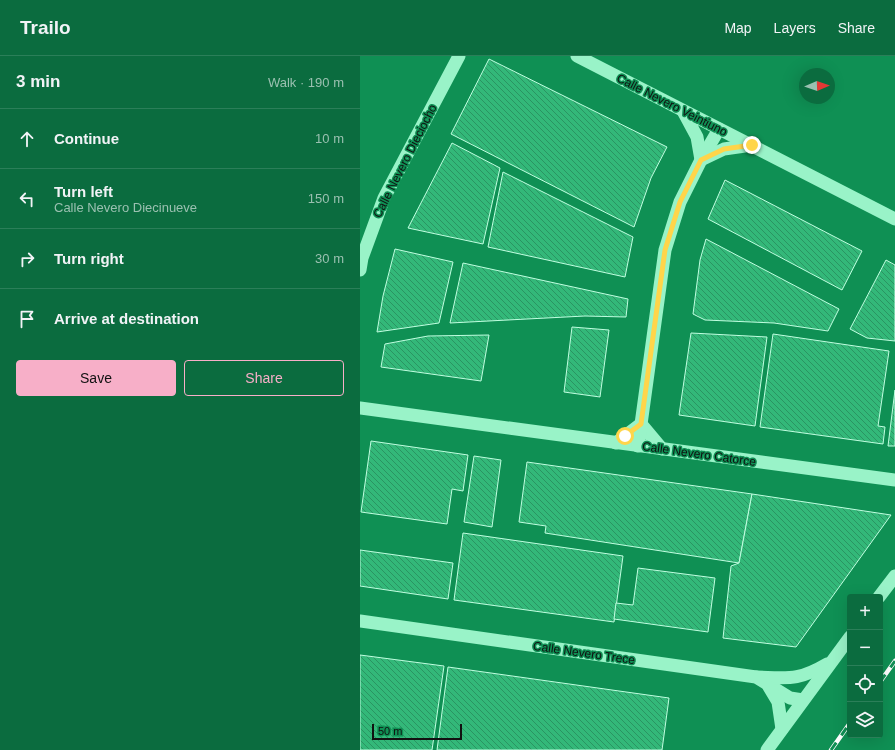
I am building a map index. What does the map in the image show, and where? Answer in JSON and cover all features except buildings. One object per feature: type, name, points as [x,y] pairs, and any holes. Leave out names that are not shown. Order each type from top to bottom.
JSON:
[{"type":"street","name":"Calle Nevero Dieciocho","points":[[360,270],[362,258],[384,198],[459,56]]},
{"type":"street","name":"Calle Nevero Veintiuno","points":[[577,56],[895,219]]},
{"type":"street","points":[[683,111],[697,137],[701,160]]},
{"type":"street","points":[[638,446],[665,250],[680,202],[701,160],[719,129]]},
{"type":"street","points":[[701,160],[724,149],[752,145]]},
{"type":"street","name":"Calle Nevero Catorce","points":[[361,407],[895,480]]},
{"type":"street","points":[[616,443],[641,424]]},
{"type":"street","points":[[641,424],[662,449]]},
{"type":"street","points":[[881,594],[895,576]]},
{"type":"street","name":"Calle Nevero Trece","points":[[360,621],[756,677],[772,681],[796,678],[812,673],[832,661]]},
{"type":"street","points":[[767,750],[847,641]]},
{"type":"street","points":[[772,681],[803,700]]},
{"type":"street","points":[[772,681],[778,702],[782,729]]},
{"type":"railway","points":[[883,678],[895,661]]},
{"type":"railway","points":[[831,750],[847,727]]},
{"type":"route","points":[[625,436],[641,424],[665,250],[680,202],[701,160],[724,149],[752,145]]}]
